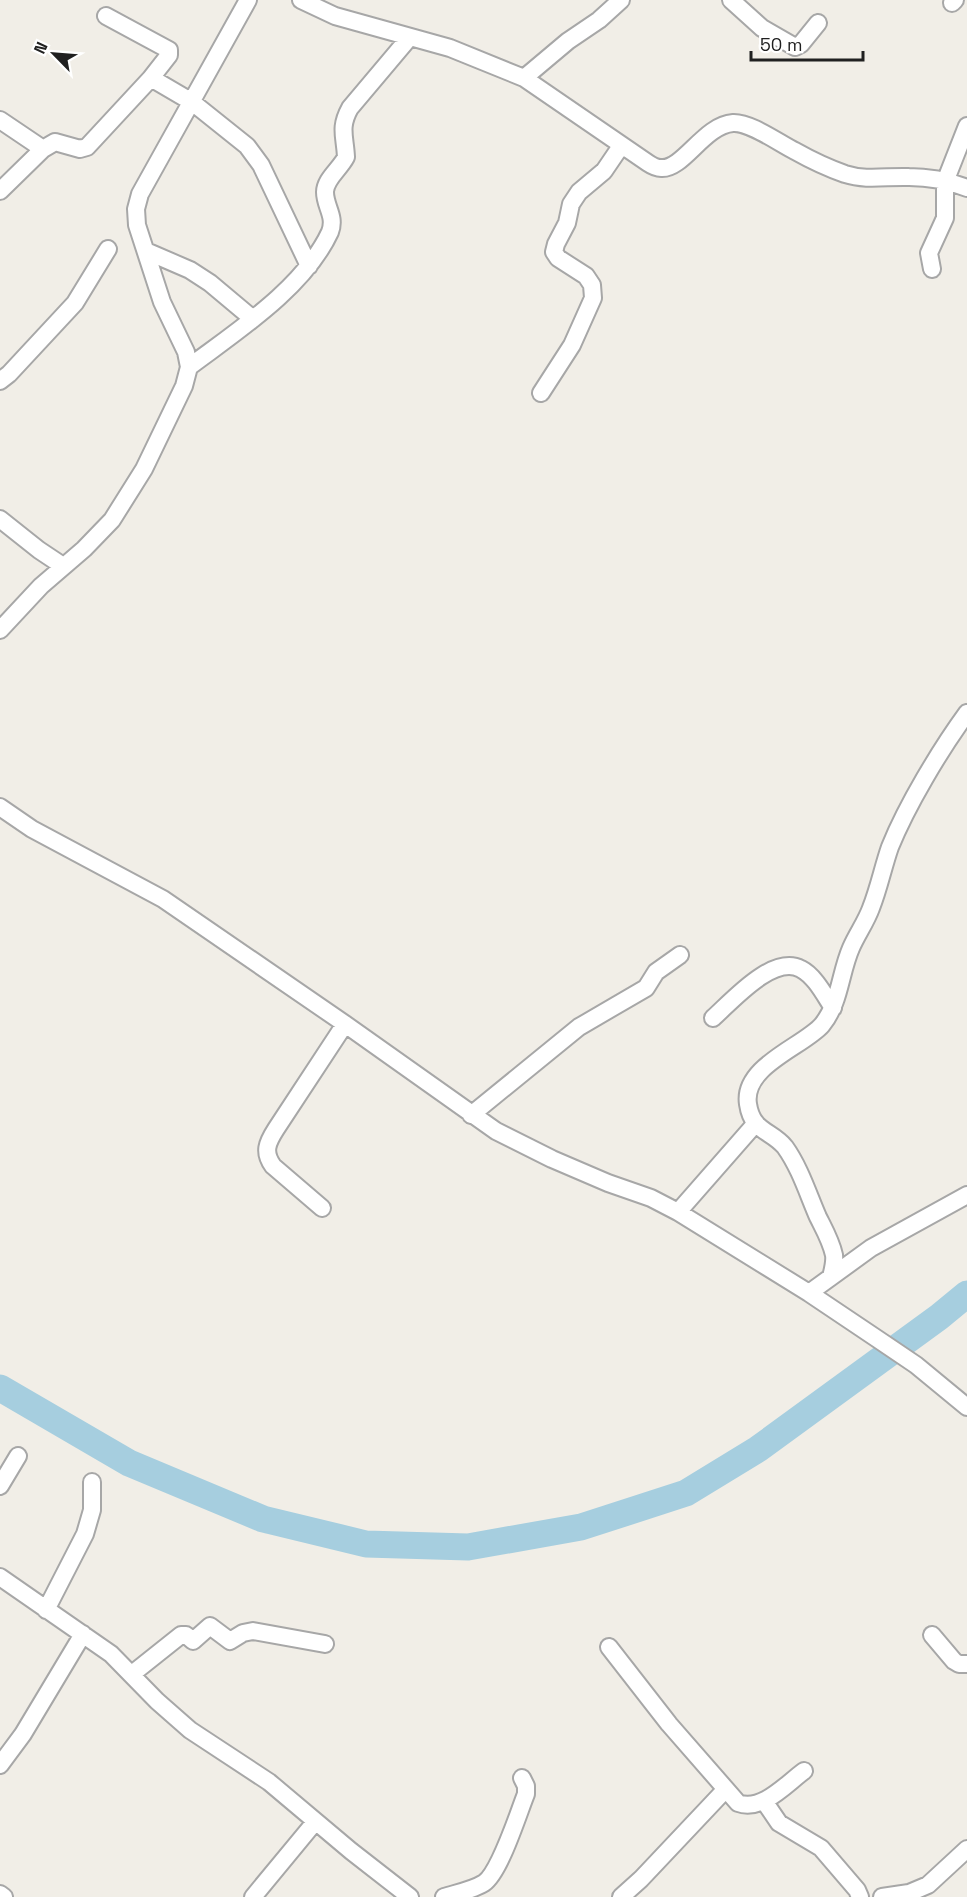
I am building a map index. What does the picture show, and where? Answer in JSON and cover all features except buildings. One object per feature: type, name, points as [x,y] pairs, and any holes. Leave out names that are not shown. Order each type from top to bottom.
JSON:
[{"type":"street","points":[[0,630],[33,593],[99,534],[127,498],[159,441],[184,386],[189,367],[186,351],[162,302],[136,209],[140,194],[248,0]]},
{"type":"street","points":[[301,0],[335,16],[450,48],[524,78],[621,146],[648,163],[661,168],[674,165],[719,127],[734,123],[749,127],[844,174],[871,179],[911,177],[967,188]]},
{"type":"street","points":[[524,78],[568,40],[599,20],[621,0]]},
{"type":"street","points":[[731,0],[762,28],[795,47],[801,44],[818,23]]},
{"type":"street","points":[[0,191],[43,148],[55,142],[80,148],[87,147],[151,78],[169,55],[169,50],[105,16]]},
{"type":"street","points":[[189,367],[253,319],[309,266],[330,231],[332,222],[325,193],[327,184],[346,157],[342,130],[343,120],[350,108],[409,38]]},
{"type":"street","points":[[151,78],[192,102],[247,146],[261,165],[309,266]]},
{"type":"street","points":[[0,120],[43,148]]},
{"type":"street","points":[[932,268],[929,253],[945,218],[945,182],[967,126]]},
{"type":"street","points":[[541,393],[572,345],[593,298],[592,285],[586,276],[558,258],[554,252],[556,244],[579,192],[604,171],[621,146]]},
{"type":"street","points":[[0,381],[75,303],[108,249]]},
{"type":"street","points":[[146,251],[190,270],[210,283],[253,319]]},
{"type":"street","points":[[0,519],[63,566]]},
{"type":"street","points":[[831,1277],[834,1261],[831,1243],[798,1170],[782,1145],[756,1124],[747,1101],[750,1089],[757,1077],[776,1058],[818,1029],[833,1008],[849,952],[872,906],[898,829],[947,743],[967,713]]},
{"type":"street","points":[[0,807],[32,829],[163,900],[345,1024],[471,1115],[508,1138],[609,1183],[651,1198],[678,1212],[809,1293],[916,1365],[967,1407]]},
{"type":"street","points":[[471,1115],[579,1027],[646,988],[656,972],[680,955]]},
{"type":"street","points":[[713,1018],[762,974],[785,967],[805,971],[833,1008]]},
{"type":"street","points":[[322,1208],[273,1166],[266,1151],[268,1141],[345,1024]]},
{"type":"street","points":[[678,1212],[756,1124]]},
{"type":"street","points":[[809,1293],[885,1239],[967,1196]]},
{"type":"street","points":[[0,1486],[18,1456]]},
{"type":"street","points":[[46,1610],[85,1534],[92,1510],[93,1482]]},
{"type":"street","points":[[0,1577],[111,1654],[157,1701],[190,1730],[257,1773],[410,1897]]},
{"type":"street","points":[[132,1674],[181,1635],[186,1635],[193,1641],[210,1626],[230,1641],[243,1633],[253,1632],[325,1644]]},
{"type":"street","points":[[0,1765],[23,1734],[83,1635]]},
{"type":"street","points":[[932,1635],[954,1661],[958,1664],[967,1664]]},
{"type":"street","points":[[609,1647],[669,1724],[734,1800],[743,1805],[753,1805],[764,1801],[804,1771]]},
{"type":"street","points":[[444,1897],[484,1883],[494,1873],[526,1794],[526,1786],[522,1778]]},
{"type":"street","points":[[621,1897],[725,1790]]},
{"type":"street","points":[[764,1801],[779,1823],[825,1852],[857,1890],[860,1897]]},
{"type":"street","points":[[253,1897],[315,1822]]},
{"type":"street","points":[[882,1897],[909,1893],[928,1885],[967,1849]]},
{"type":"street","points":[[0,1894],[4,1897]]},
{"type":"waterway","points":[[0,1388],[129,1463],[263,1519],[366,1544],[468,1547],[581,1527],[686,1493],[758,1449],[967,1294]]}]
